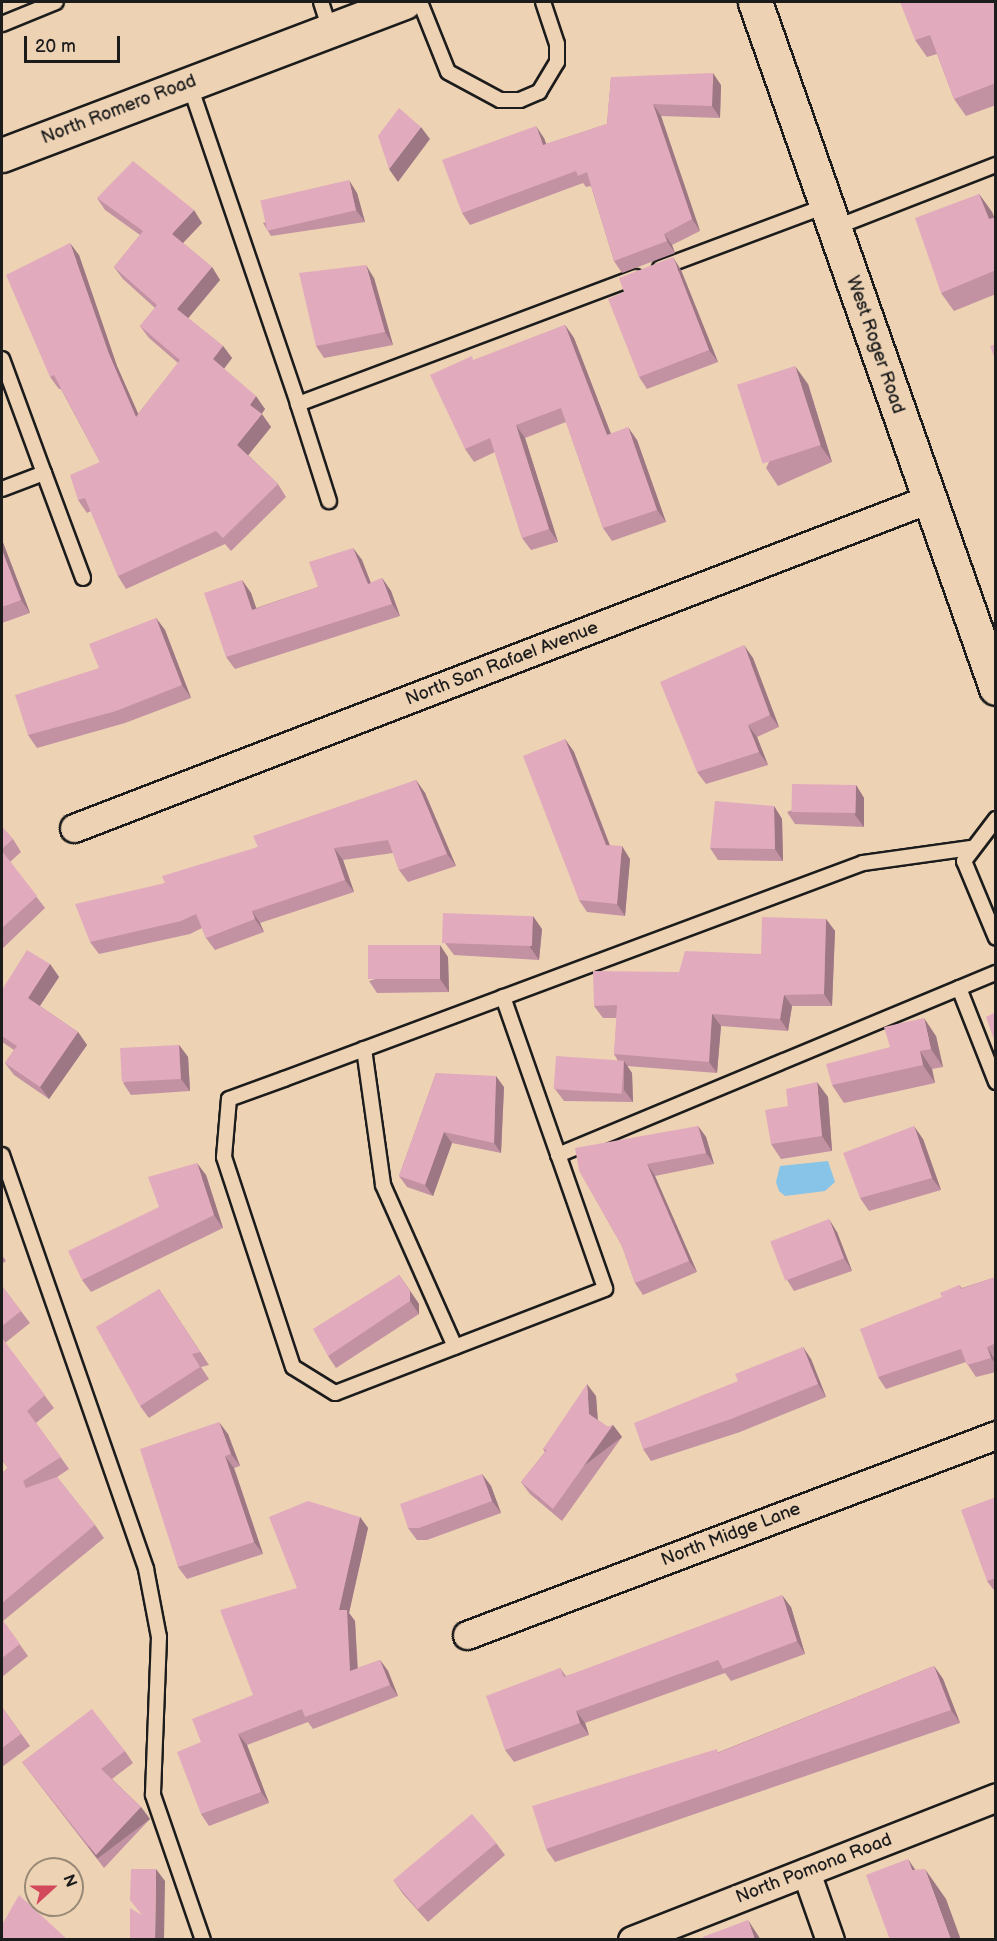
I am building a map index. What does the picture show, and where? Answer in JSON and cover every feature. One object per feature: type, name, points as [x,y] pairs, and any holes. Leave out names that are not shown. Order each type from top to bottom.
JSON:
[{"type":"street","name":"North Romero Road","points":[[2,155],[189,83],[325,16],[404,2]]},
{"type":"street","points":[[741,2],[760,15]]},
{"type":"street","name":"West Roger Road","points":[[760,15],[996,688]]},
{"type":"street","name":"North San Rafael Avenue","points":[[74,828],[929,499]]},
{"type":"street","name":"North Midge Lane","points":[[467,1635],[996,1435]]},
{"type":"street","name":"North Pomona Road","points":[[632,1940],[996,1797]]},
{"type":"street","points":[[806,1872],[831,1940]]},
{"type":"lane","points":[[2,24],[56,2]]},
{"type":"lane","points":[[420,2],[448,72],[500,100],[520,100],[539,92],[557,62],[557,44],[543,2]]},
{"type":"lane","points":[[189,83],[329,501]]},
{"type":"lane","points":[[298,404],[830,217],[996,165]]},
{"type":"lane","points":[[2,358],[83,578]]},
{"type":"lane","points":[[2,489],[44,472]]},
{"type":"lane","points":[[996,819],[971,848],[964,861],[996,938]]},
{"type":"lane","points":[[503,997],[605,1289],[335,1393],[293,1367],[224,1157],[229,1099],[364,1049],[503,997],[863,863],[971,848]]},
{"type":"lane","points":[[558,1155],[996,973]]},
{"type":"lane","points":[[959,988],[996,1082]]},
{"type":"lane","points":[[364,1049],[383,1185],[455,1347]]},
{"type":"lane","points":[[2,1155],[146,1569],[159,1637],[153,1795],[203,1940]]},
{"type":"water","points":[[828,1161],[835,1182],[825,1191],[785,1196],[779,1191],[776,1182],[780,1166]]},
{"type":"building","points":[[900,2],[996,2],[996,83],[954,99],[930,35],[915,40]]},
{"type":"building","points":[[713,73],[712,106],[653,104],[692,219],[664,234],[667,241],[614,261],[587,172],[578,176],[576,171],[462,213],[442,160],[536,126],[543,145],[607,124],[611,77]]},
{"type":"building","points":[[399,108],[421,127],[389,169],[378,136]]},
{"type":"building","points":[[133,161],[194,210],[172,234],[212,267],[177,309],[223,346],[213,359],[256,396],[250,405],[262,414],[237,445],[278,484],[223,538],[216,531],[118,576],[85,498],[78,500],[70,475],[100,462],[54,375],[50,377],[6,275],[70,243],[109,354],[136,417],[180,360],[140,326],[157,305],[114,267],[143,231],[97,198]]},
{"type":"building","points":[[349,180],[356,210],[267,231],[260,200]]},
{"type":"building","points":[[979,194],[989,219],[996,217],[996,270],[941,293],[915,218]]},
{"type":"building","points":[[673,257],[709,350],[639,377],[608,299],[624,292],[619,278]]},
{"type":"building","points":[[366,265],[385,332],[316,346],[299,273]]},
{"type":"building","points":[[565,325],[607,435],[628,427],[657,510],[603,528],[561,408],[516,425],[549,529],[522,538],[490,438],[465,449],[430,375],[472,356],[473,360]]},
{"type":"building","points":[[996,344],[996,362],[990,346]]},
{"type":"building","points":[[795,366],[821,445],[763,464],[737,385]]},
{"type":"building","points":[[353,548],[368,584],[382,578],[392,604],[226,657],[204,593],[242,580],[252,610],[318,587],[309,562]]},
{"type":"building","points":[[2,550],[21,600],[2,607]]},
{"type":"building","points":[[156,618],[182,685],[116,711],[28,735],[15,695],[99,668],[89,644]]},
{"type":"building","points":[[744,645],[770,715],[748,725],[759,752],[697,772],[660,682]]},
{"type":"building","points":[[565,739],[606,845],[622,846],[617,904],[579,900],[523,756]]},
{"type":"building","points":[[416,780],[447,854],[399,870],[388,840],[334,848],[345,880],[252,911],[255,919],[206,938],[196,914],[181,921],[90,942],[75,904],[165,883],[162,876],[258,847],[253,836]]},
{"type":"building","points":[[792,784],[856,785],[856,813],[792,812]]},
{"type":"building","points":[[715,801],[774,806],[775,849],[710,848]]},
{"type":"building","points":[[2,827],[13,839],[2,849]]},
{"type":"building","points":[[2,851],[37,896],[2,928]]},
{"type":"building","points":[[443,913],[533,916],[532,946],[442,943]]},
{"type":"building","points":[[762,917],[826,919],[824,994],[784,995],[780,1019],[712,1014],[709,1062],[614,1054],[617,1005],[594,1006],[593,971],[679,972],[685,951],[761,954]]},
{"type":"building","points":[[368,945],[440,945],[440,979],[368,979]]},
{"type":"building","points":[[27,950],[50,964],[28,998],[78,1032],[40,1087],[5,1063],[17,1046],[2,1036],[2,990]]},
{"type":"building","points":[[996,1012],[996,1045],[986,1017]]},
{"type":"building","points":[[924,1018],[931,1049],[920,1051],[923,1065],[832,1085],[826,1064],[890,1047],[884,1027]]},
{"type":"building","points":[[179,1045],[181,1079],[122,1082],[120,1048]]},
{"type":"building","points":[[556,1056],[624,1061],[622,1094],[554,1089]]},
{"type":"building","points":[[436,1073],[496,1076],[494,1143],[444,1132],[425,1185],[399,1176]]},
{"type":"building","points":[[817,1082],[822,1136],[771,1144],[765,1110],[788,1106],[786,1089]]},
{"type":"building","points":[[698,1126],[706,1153],[647,1164],[689,1261],[635,1283],[622,1246],[579,1170],[575,1148]]},
{"type":"building","points":[[914,1126],[932,1178],[860,1198],[843,1153]]},
{"type":"building","points":[[197,1163],[214,1215],[82,1280],[68,1251],[159,1207],[148,1177]]},
{"type":"building","points":[[829,1219],[844,1258],[785,1281],[770,1242]]},
{"type":"building","points":[[399,1275],[410,1291],[410,1301],[328,1356],[313,1329]]},
{"type":"building","points":[[996,1277],[996,1343],[987,1347],[991,1358],[967,1365],[961,1349],[878,1377],[860,1329],[942,1297],[940,1293],[959,1285],[961,1289]]},
{"type":"building","points":[[2,1286],[21,1311],[2,1326]]},
{"type":"building","points":[[159,1289],[200,1352],[192,1354],[200,1367],[140,1406],[96,1327]]},
{"type":"building","points":[[2,1338],[45,1395],[27,1411],[61,1457],[23,1481],[26,1488],[57,1477],[95,1525],[2,1603],[2,1473],[8,1468],[2,1459]]},
{"type":"building","points":[[803,1347],[818,1384],[731,1419],[643,1449],[634,1423],[738,1381],[735,1374]]},
{"type":"building","points":[[587,1384],[589,1414],[608,1427],[613,1425],[553,1509],[521,1482],[547,1450],[543,1449]]},
{"type":"building","points":[[219,1422],[231,1454],[225,1456],[254,1542],[178,1567],[140,1449]]},
{"type":"building","points":[[482,1474],[492,1501],[419,1528],[408,1528],[400,1504]]},
{"type":"building","points":[[996,1497],[996,1578],[987,1581],[961,1510]]},
{"type":"building","points":[[308,1501],[360,1517],[339,1610],[347,1610],[350,1671],[380,1660],[390,1685],[305,1717],[302,1709],[238,1734],[261,1792],[201,1814],[177,1752],[201,1742],[192,1719],[253,1695],[220,1610],[297,1588],[269,1517]]},
{"type":"building","points":[[782,1595],[797,1641],[723,1669],[718,1660],[576,1711],[580,1723],[505,1750],[486,1696],[560,1668],[564,1677]]},
{"type":"building","points":[[2,1619],[20,1644],[2,1658]]},
{"type":"building","points":[[934,1666],[951,1710],[546,1849],[532,1806],[717,1749],[718,1753]]},
{"type":"building","points":[[2,1707],[21,1734],[2,1748]]},
{"type":"building","points":[[92,1709],[125,1751],[101,1769],[141,1807],[96,1855],[22,1762]]},
{"type":"building","points":[[472,1814],[496,1843],[418,1909],[393,1880]]},
{"type":"building","points":[[908,1859],[912,1870],[925,1869],[951,1940],[890,1940],[866,1875]]},
{"type":"building","points":[[131,1869],[156,1869],[155,1940],[130,1940],[130,1908],[142,1915],[130,1900]]},
{"type":"building","points":[[19,1895],[24,1900],[24,1917],[43,1917],[68,1940],[2,1940],[2,1925]]},
{"type":"building","points":[[748,1920],[755,1940],[703,1940],[703,1937]]}]
